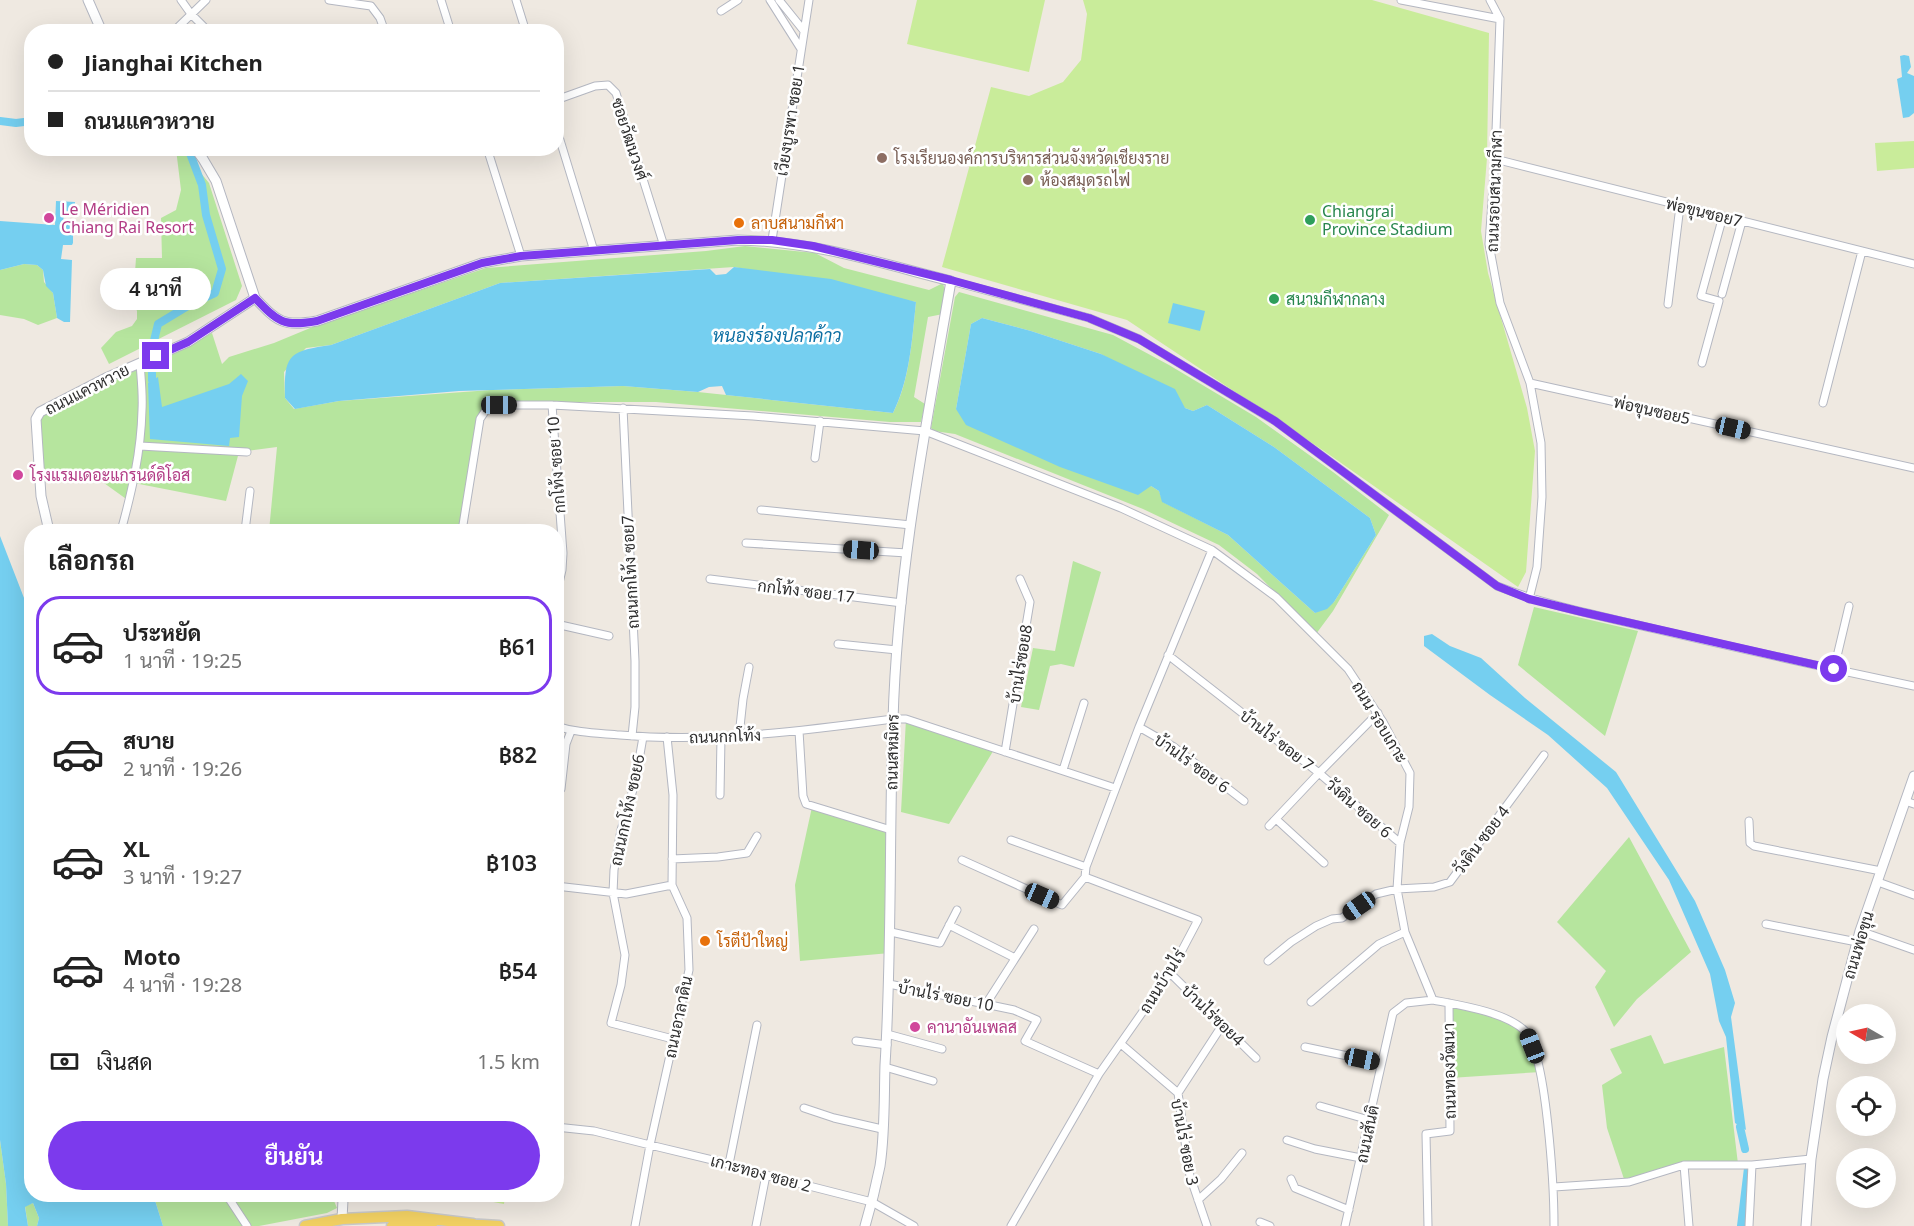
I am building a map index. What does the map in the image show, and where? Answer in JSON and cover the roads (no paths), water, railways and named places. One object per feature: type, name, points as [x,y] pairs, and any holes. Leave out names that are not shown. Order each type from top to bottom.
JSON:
[{"type":"main road","points":[[305,1226],[342,1219],[406,1216],[499,1226]]},
{"type":"main road","points":[[392,1226],[473,1224]]},
{"type":"street","points":[[88,0],[98,24]]},
{"type":"street","points":[[182,0],[201,24]]},
{"type":"street","points":[[181,24],[206,0]]},
{"type":"street","points":[[329,0],[371,6],[382,24]]},
{"type":"street","points":[[441,0],[448,24]]},
{"type":"street","points":[[516,0],[524,24]]},
{"type":"street","points":[[721,11],[738,0]]},
{"type":"street","points":[[770,0],[801,49]]},
{"type":"street","points":[[779,0],[804,31]]},
{"type":"street","name":"เวียงบูรพา ซอย 1","points":[[772,240],[810,0]]},
{"type":"street","points":[[1401,0],[1500,19]]},
{"type":"street","points":[[1490,0],[1492,8],[1500,19]]},
{"type":"street","name":"ถนนรอบสนามกีฬา","points":[[1500,19],[1495,159],[1489,244],[1500,303],[1530,383],[1541,442],[1542,497],[1537,567],[1529,599]]},
{"type":"street","name":"ซอยวัฒนวงศ์","points":[[564,97],[595,86],[608,85],[616,93],[664,246]]},
{"type":"street","points":[[564,153],[594,251]]},
{"type":"street","points":[[201,156],[216,181],[255,298],[273,317],[295,325],[317,321],[482,263],[521,256],[738,240],[772,240],[813,246],[951,280],[1089,318],[1139,339],[1275,421],[1497,586],[1529,599],[1914,686]]},
{"type":"street","points":[[490,156],[521,256]]},
{"type":"street","name":"พ่อขุนซอย7","points":[[1495,159],[1914,264]]},
{"type":"street","points":[[1668,304],[1680,206]]},
{"type":"street","points":[[1702,363],[1719,301],[1701,296],[1723,216]]},
{"type":"street","points":[[1722,294],[1742,221]]},
{"type":"street","points":[[1823,403],[1862,251]]},
{"type":"street","name":"ถนนสหมิตร","points":[[865,1226],[880,1164],[887,1045],[891,932],[893,719],[897,650],[911,525],[951,280]]},
{"type":"street","name":"ถนนแควหวาย","points":[[47,524],[41,496],[36,419],[40,412],[108,377],[188,342],[255,298]]},
{"type":"street","points":[[123,524],[140,446],[142,409],[140,363]]},
{"type":"street","name":"พ่อขุนซอย5","points":[[1530,383],[1914,468]]},
{"type":"street","name":"ถนน รอบเกาะ","points":[[463,524],[480,419],[486,410],[499,405],[552,405],[820,421],[925,431],[1121,508],[1212,550],[1276,597],[1348,669],[1378,713],[1410,773],[1409,807],[1400,843],[1397,889],[1405,932],[1433,1000]]},
{"type":"street","name":"กกโท้ง ซอย 10","points":[[552,405],[561,524]]},
{"type":"street","name":"ถนนกกโท้ง ซอย7","points":[[623,408],[635,661],[635,708],[632,736]]},
{"type":"street","points":[[815,458],[820,421]]},
{"type":"street","points":[[140,446],[247,452]]},
{"type":"street","points":[[246,524],[250,491]]},
{"type":"street","points":[[761,510],[911,525]]},
{"type":"street","points":[[746,543],[907,553]]},
{"type":"street","points":[[962,860],[1062,905],[1085,877],[1086,867],[1115,788],[1212,550]]},
{"type":"street","name":"กกโท้ง ซอย 17","points":[[710,579],[902,603]]},
{"type":"street","name":"บ้านไร่ซอย8","points":[[1005,752],[1030,602],[1020,579]]},
{"type":"street","points":[[1834,669],[1849,606]]},
{"type":"street","points":[[564,626],[609,636]]},
{"type":"street","points":[[838,644],[897,650]]},
{"type":"street","name":"บ้านไร่ ซอย 7","points":[[1168,656],[1319,773],[1378,713]]},
{"type":"street","points":[[739,736],[749,667]]},
{"type":"street","points":[[1063,770],[1084,703]]},
{"type":"street","points":[[893,719],[906,719],[1115,788]]},
{"type":"street","name":"ถนนกกโท้ง","points":[[564,729],[643,737],[721,737],[799,731],[893,719]]},
{"type":"street","name":"บ้านไร่ ซอย 6","points":[[1139,727],[1174,747],[1244,801]]},
{"type":"street","points":[[564,762],[566,744],[571,731]]},
{"type":"street","points":[[799,731],[803,796],[806,804],[891,831]]},
{"type":"street","name":"ถนนกกโท้ง ซอย6","points":[[643,737],[635,783],[621,830],[614,870],[613,893],[626,955],[611,1023],[673,1039]]},
{"type":"street","name":"ถนนอาลาดิน","points":[[635,1226],[650,1144],[689,970],[687,918],[672,885],[673,795],[667,737]]},
{"type":"street","points":[[720,795],[721,737]]},
{"type":"street","name":"วังดิน ซอย 4","points":[[1268,961],[1291,942],[1316,926],[1332,919],[1342,918],[1376,894],[1397,889],[1434,887],[1450,882],[1544,755]]},
{"type":"street","points":[[1269,826],[1319,773]]},
{"type":"street","name":"วังดิน ซอย 6","points":[[1319,773],[1400,843]]},
{"type":"street","name":"ถนนพ่อขุน","points":[[1806,1226],[1811,1159],[1832,1037],[1860,931],[1909,802],[1914,776]]},
{"type":"street","points":[[1276,819],[1324,863]]},
{"type":"street","points":[[1749,821],[1750,843],[1754,846],[1881,871]]},
{"type":"street","points":[[672,859],[747,853],[757,836]]},
{"type":"street","points":[[1011,840],[1086,867]]},
{"type":"street","name":"ถนนบ้านไร่","points":[[1011,1226],[1099,1074],[1170,973],[1198,920],[1085,877]]},
{"type":"street","points":[[1878,882],[1914,895]]},
{"type":"street","points":[[564,887],[626,894],[672,885]]},
{"type":"street","points":[[891,932],[940,942],[957,910]]},
{"type":"street","points":[[1766,924],[1857,942]]},
{"type":"street","points":[[949,925],[1015,958]]},
{"type":"street","points":[[986,1004],[1034,929]]},
{"type":"street","points":[[1860,931],[1914,950]]},
{"type":"street","points":[[1311,1002],[1379,944],[1405,932]]},
{"type":"street","name":"บ้านไร่ซอย4","points":[[1170,973],[1256,1058]]},
{"type":"street","name":"บ้านไร่ ซอย 10","points":[[890,984],[1014,1010],[1037,1020],[1025,1041],[1099,1074]]},
{"type":"street","points":[[1433,1000],[1484,1010],[1514,1023],[1526,1032],[1540,1067],[1554,1187],[1554,1226]]},
{"type":"street","name":"ถนนสันติ","points":[[1345,1226],[1393,1013],[1406,1004],[1433,1000]]},
{"type":"street","name":"ถนนทองวัฒนา","points":[[1428,1226],[1426,1134],[1450,1131],[1449,1003]]},
{"type":"street","points":[[1178,1093],[1223,1024]]},
{"type":"street","points":[[729,1164],[757,1025]]},
{"type":"street","points":[[887,1034],[942,1049]]},
{"type":"street","points":[[856,1041],[887,1045]]},
{"type":"street","name":"บ้านไร่ ซอย 3","points":[[1121,1044],[1178,1093],[1190,1176],[1208,1226]]},
{"type":"street","points":[[1305,1047],[1382,1063]]},
{"type":"street","points":[[885,1067],[933,1081]]},
{"type":"street","points":[[1320,1106],[1369,1120]]},
{"type":"street","points":[[804,1108],[834,1118],[882,1129]]},
{"type":"street","name":"เกาะทอง ซอย 2","points":[[564,1128],[594,1131],[650,1144],[872,1202],[914,1226]]},
{"type":"street","points":[[1287,1140],[1315,1149],[1361,1158]]},
{"type":"street","points":[[1198,1200],[1221,1179],[1242,1153]]},
{"type":"street","points":[[1554,1187],[1629,1182],[1684,1165],[1752,1165],[1811,1159]]},
{"type":"street","points":[[1684,1165],[1689,1226]]},
{"type":"street","points":[[1749,1226],[1752,1165]]},
{"type":"street","points":[[756,1226],[766,1175]]},
{"type":"street","points":[[1291,1179],[1295,1188],[1349,1210]]},
{"type":"street","points":[[231,1202],[247,1226]]},
{"type":"street","points":[[342,1219],[344,1202]]},
{"type":"street","points":[[1260,1222],[1270,1226]]},
{"type":"water","points":[[1900,56],[1909,56],[1911,67],[1907,73],[1914,76],[1914,113],[1903,118],[1897,79],[1902,77]]},
{"type":"water","points":[[56,201],[75,202],[75,212],[64,212],[63,224],[73,224],[73,243],[63,245],[61,259],[72,260],[70,322],[57,318],[53,293],[46,286],[43,270],[37,265],[24,264],[0,270],[0,221],[55,225]]},
{"type":"water","name":"หนองร่องปลาค้าว","points":[[734,267],[831,279],[916,302],[907,373],[893,413],[726,395],[722,386],[709,387],[698,392],[623,386],[459,391],[339,401],[295,409],[285,398],[288,364],[297,353],[331,345],[500,283],[710,269],[716,275],[726,274]]},
{"type":"water","points":[[1173,303],[1205,311],[1200,331],[1168,323]]},
{"type":"water","points":[[982,318],[1101,354],[1175,389],[1185,408],[1193,411],[1207,405],[1274,447],[1370,518],[1376,535],[1334,602],[1327,609],[1315,613],[1228,535],[1162,502],[1159,491],[1151,486],[1138,495],[1060,467],[966,425],[956,409],[971,324]]},
{"type":"water","points":[[241,374],[248,381],[242,396],[239,437],[230,438],[229,446],[150,439],[148,383],[158,377],[162,407],[229,384]]},
{"type":"water","points":[[0,536],[24,598],[24,1202],[156,1202],[163,1226],[37,1226],[39,1218],[33,1203],[25,1207],[28,1226],[8,1226],[6,1184],[0,1140]]},
{"type":"water","points":[[1432,634],[1450,646],[1481,658],[1525,698],[1616,772],[1695,901],[1725,970],[1735,1003],[1731,1017],[1746,1130],[1735,1123],[1726,1037],[1719,1021],[1710,974],[1669,880],[1607,788],[1548,735],[1424,646],[1424,636]]},
{"type":"waterway","points":[[0,121],[24,122]]},
{"type":"waterway","points":[[152,349],[158,324],[191,304],[215,293],[222,269],[206,215],[202,185],[191,156]]},
{"type":"waterway","points":[[152,365],[152,380]]},
{"type":"waterway","points":[[1740,1127],[1745,1149]]},
{"type":"waterway","points":[[1741,1226],[1748,1168]]},
{"type":"place","name":"โรงเรียนองค์การบริหารส่วนจังหวัดเชียงราย","points":[[882,158]]},
{"type":"place","name":"ห้องสมุดรถไฟ","points":[[1028,180]]},
{"type":"place","name":"Le Méridien Chiang Rai Resort","points":[[49,218]]},
{"type":"place","name":"Chiangrai Province Stadium","points":[[1310,220]]},
{"type":"place","name":"ลาบสนามกีฬา","points":[[739,223]]},
{"type":"place","name":"สนามกีฬากลาง","points":[[1274,299]]},
{"type":"place","name":"โรงแรมเดอะแกรนด์ดิโอส","points":[[18,475]]},
{"type":"place","name":"โรตีป้าใหญ่","points":[[705,941]]},
{"type":"place","name":"คานาอันเพลส","points":[[915,1027]]}]
